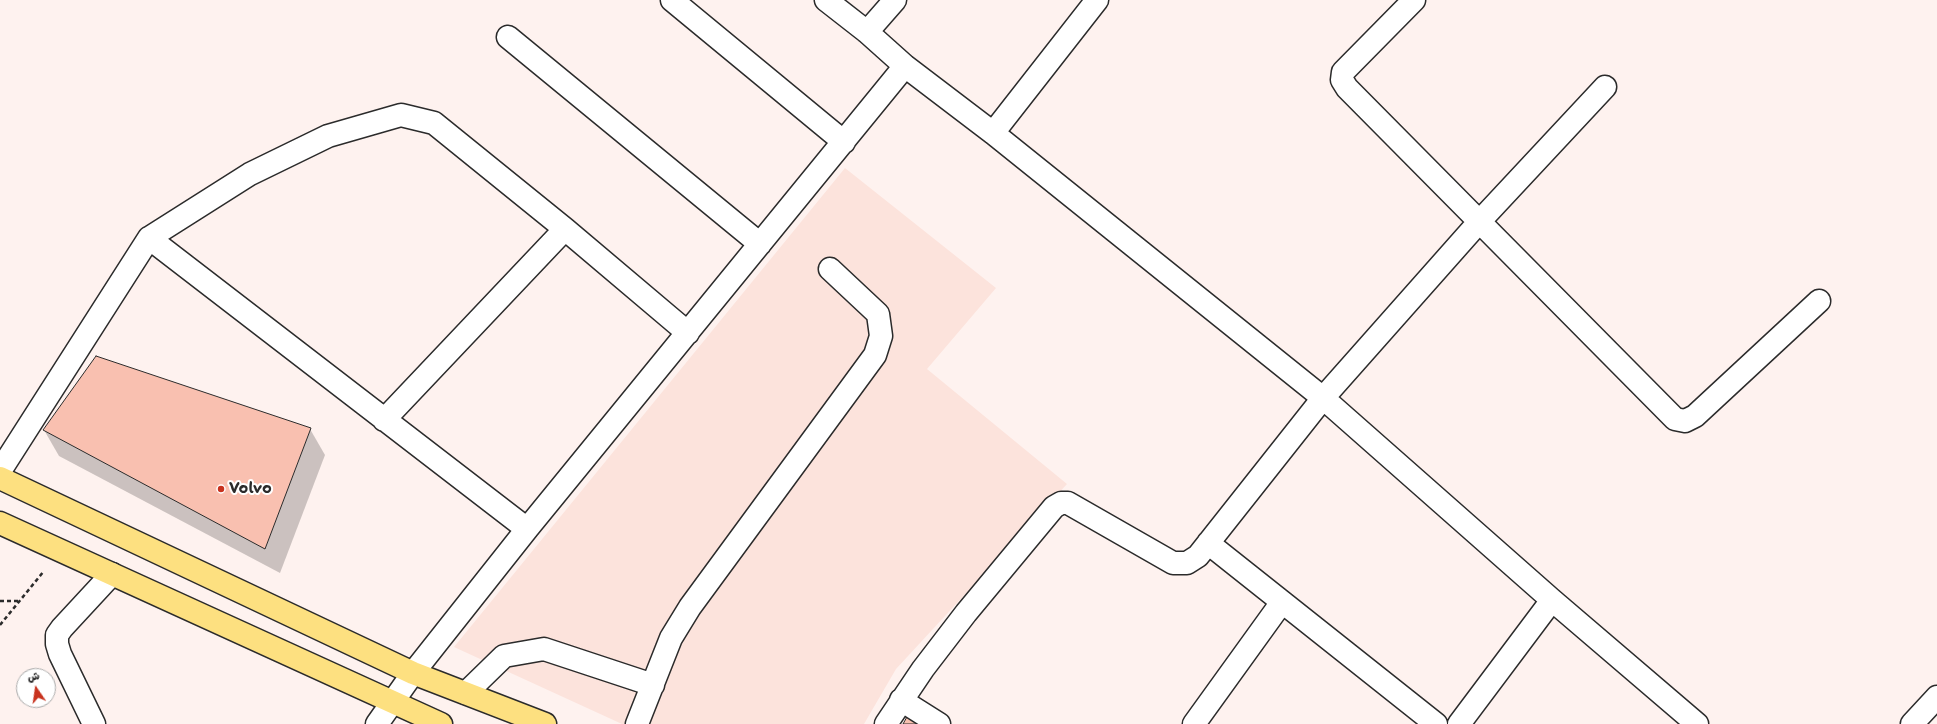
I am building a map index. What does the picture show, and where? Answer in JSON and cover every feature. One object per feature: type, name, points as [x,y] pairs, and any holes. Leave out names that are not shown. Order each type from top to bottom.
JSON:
[{"type":"main road","points":[[0,478],[413,672],[545,724]]},
{"type":"main road","points":[[0,523],[441,724]]},
{"type":"street","points":[[672,0],[844,142]]},
{"type":"street","points":[[826,0],[867,32],[905,66],[993,133],[1323,398],[1552,600],[1697,724]]},
{"type":"street","points":[[867,32],[895,0]]},
{"type":"street","points":[[993,133],[1097,0]]},
{"type":"street","points":[[1414,0],[1343,72],[1342,80],[1347,88],[1675,419],[1685,421],[1695,416],[1819,301]]},
{"type":"street","points":[[508,36],[760,244]]},
{"type":"street","points":[[377,724],[413,672],[527,529],[905,66]]},
{"type":"street","points":[[886,724],[923,669],[999,572],[1054,507],[1061,503],[1068,503],[1173,563],[1186,563],[1198,556],[1323,398],[1479,222],[1605,87]]},
{"type":"street","points":[[0,470],[149,238],[250,174],[328,136],[401,116],[434,123],[688,333]]},
{"type":"street","points":[[384,420],[565,230]]},
{"type":"street","points":[[149,238],[527,529]]},
{"type":"street","points":[[637,724],[671,638],[690,607],[875,355],[881,336],[878,314],[830,269]]},
{"type":"street","points":[[1208,543],[1436,724]]},
{"type":"street","points":[[94,724],[56,644],[57,636],[62,628],[112,574]]},
{"type":"street","points":[[1459,724],[1552,600]]},
{"type":"street","points":[[1194,724],[1282,602]]},
{"type":"street","points":[[466,693],[504,656],[544,649],[653,686]]},
{"type":"street","points":[[1912,724],[1937,698]]},
{"type":"street","points":[[901,700],[939,724]]},
{"type":"path","points":[[0,625],[61,550]]},
{"type":"path","points":[[0,601],[20,601]]},
{"type":"shaded area","points":[[845,168],[996,288],[927,369],[1067,484],[896,669],[864,724],[622,724],[454,647]]},
{"type":"building","name":"Volvo","points":[[96,356],[311,428],[265,549],[43,430]]},
{"type":"building","points":[[908,715],[922,724],[903,724]]},
{"type":"place","name":"Volvo","points":[[221,489]]}]
